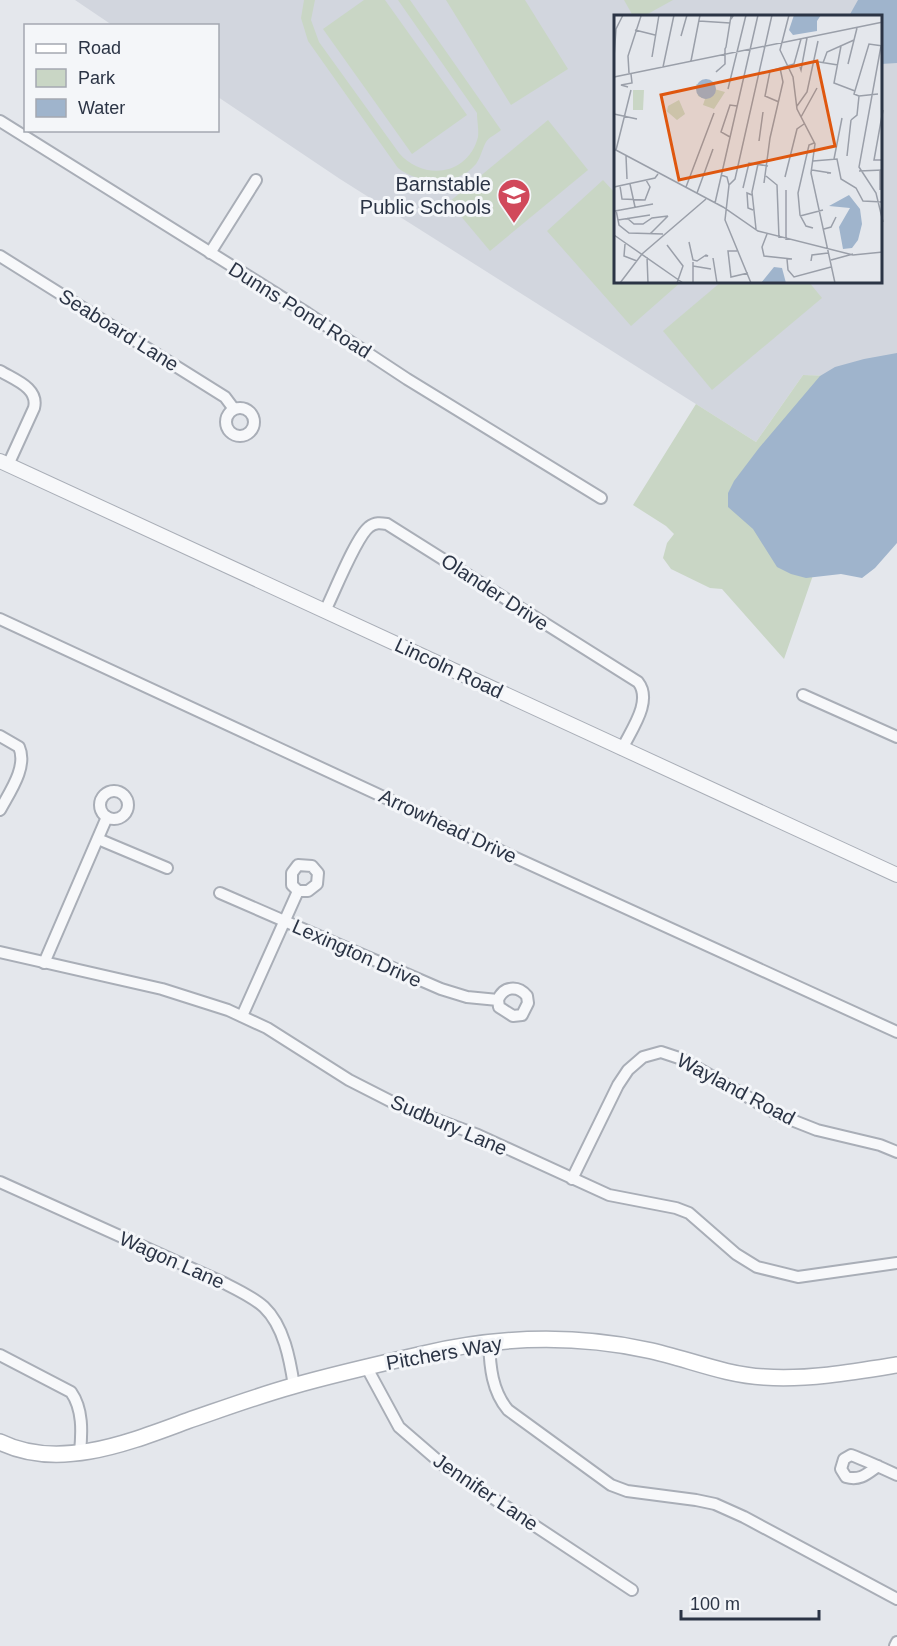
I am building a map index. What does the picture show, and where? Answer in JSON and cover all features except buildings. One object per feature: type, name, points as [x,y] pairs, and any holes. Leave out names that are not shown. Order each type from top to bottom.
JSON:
[{"type":"main road","name":"Pitchers Way","points":[[0,1442],[30,1453],[80,1452],[132,1440],[294,1386],[439,1350],[489,1342],[555,1339],[611,1343],[762,1377],[832,1374],[897,1365]]},
{"type":"street","name":"Dunns Pond Road","points":[[0,121],[407,379],[601,498]]},
{"type":"street","points":[[210,253],[255,180]]},
{"type":"street","name":"Seaboard Lane","points":[[0,256],[225,397],[234,409]]},
{"type":"street","points":[[0,371],[32,391],[36,400],[34,408],[4,463]]},
{"type":"street","name":"Lincoln Road","points":[[4,463],[897,875]]},
{"type":"street","name":"Olander Drive","points":[[325,611],[357,545],[368,528],[378,523],[387,524],[638,682],[643,689],[643,701],[622,749]]},
{"type":"street","name":"Arrowhead Drive","points":[[0,619],[897,1032]]},
{"type":"street","points":[[803,695],[897,737]]},
{"type":"street","points":[[0,736],[19,747],[22,758],[20,770],[0,810]]},
{"type":"street","points":[[44,963],[107,817]]},
{"type":"street","points":[[98,839],[167,868]]},
{"type":"street","points":[[242,1016],[298,891]]},
{"type":"street","name":"Lexington Drive","points":[[220,893],[448,992],[467,997],[498,1000]]},
{"type":"street","name":"Sudbury Lane","points":[[0,952],[171,991],[242,1016],[267,1028],[331,1070],[384,1098],[478,1135],[609,1195],[676,1208],[689,1214],[742,1259],[756,1267],[777,1273],[808,1276],[897,1263]]},
{"type":"street","name":"Wayland Road","points":[[572,1179],[618,1085],[628,1070],[643,1057],[661,1052],[690,1064],[779,1115],[817,1130],[880,1145],[897,1152]]},
{"type":"street","name":"Wagon Lane","points":[[0,1182],[224,1283],[254,1299],[269,1313],[278,1329],[291,1366],[294,1386]]},
{"type":"street","points":[[489,1342],[495,1389],[508,1410],[611,1485],[627,1491],[715,1504],[744,1517],[897,1599]]},
{"type":"street","points":[[0,1355],[71,1392],[79,1410],[82,1436],[80,1452]]},
{"type":"street","name":"Jennifer Lane","points":[[368,1368],[399,1427],[443,1465],[632,1590]]},
{"type":"street","points":[[878,1466],[897,1475]]},
{"type":"street","points":[[895,1646],[897,1642]]},
{"type":"shaded area","name":"Barnstable Public Schools","points":[[75,0],[897,0],[897,378],[803,375],[756,442],[340,179],[219,98],[219,24],[111,24]]},
{"type":"green space","points":[[304,0],[315,0],[311,20],[319,42],[399,153],[420,168],[432,171],[444,170],[455,167],[473,150],[478,137],[477,113],[398,0],[410,0],[501,130],[486,142],[476,164],[459,177],[438,181],[417,178],[398,168],[308,41],[301,18]]},
{"type":"green space","points":[[364,0],[385,0],[467,115],[412,154],[323,29]]},
{"type":"green space","points":[[446,0],[525,0],[568,69],[511,105]]},
{"type":"green space","points":[[624,0],[673,0],[646,15],[632,15]]},
{"type":"green space","points":[[548,120],[588,170],[490,251],[449,202]]},
{"type":"green space","points":[[603,180],[614,192],[614,284],[679,284],[631,326],[547,231]]},
{"type":"green space","points":[[719,284],[811,284],[822,298],[712,390],[663,331]]},
{"type":"green space","points":[[803,375],[897,378],[820,555],[784,659],[722,589],[710,588],[671,569],[663,558],[667,543],[674,534],[666,526],[633,505],[696,404],[756,442]]},
{"type":"water","points":[[858,0],[897,0],[897,63],[882,64],[882,15],[850,15]]},
{"type":"water","points":[[897,353],[897,543],[875,568],[862,578],[841,574],[806,578],[777,567],[753,529],[728,507],[728,493],[734,481],[820,376],[835,367]]},
{"type":"place","name":"Barnstable Public Schools","points":[[514,224]]}]
